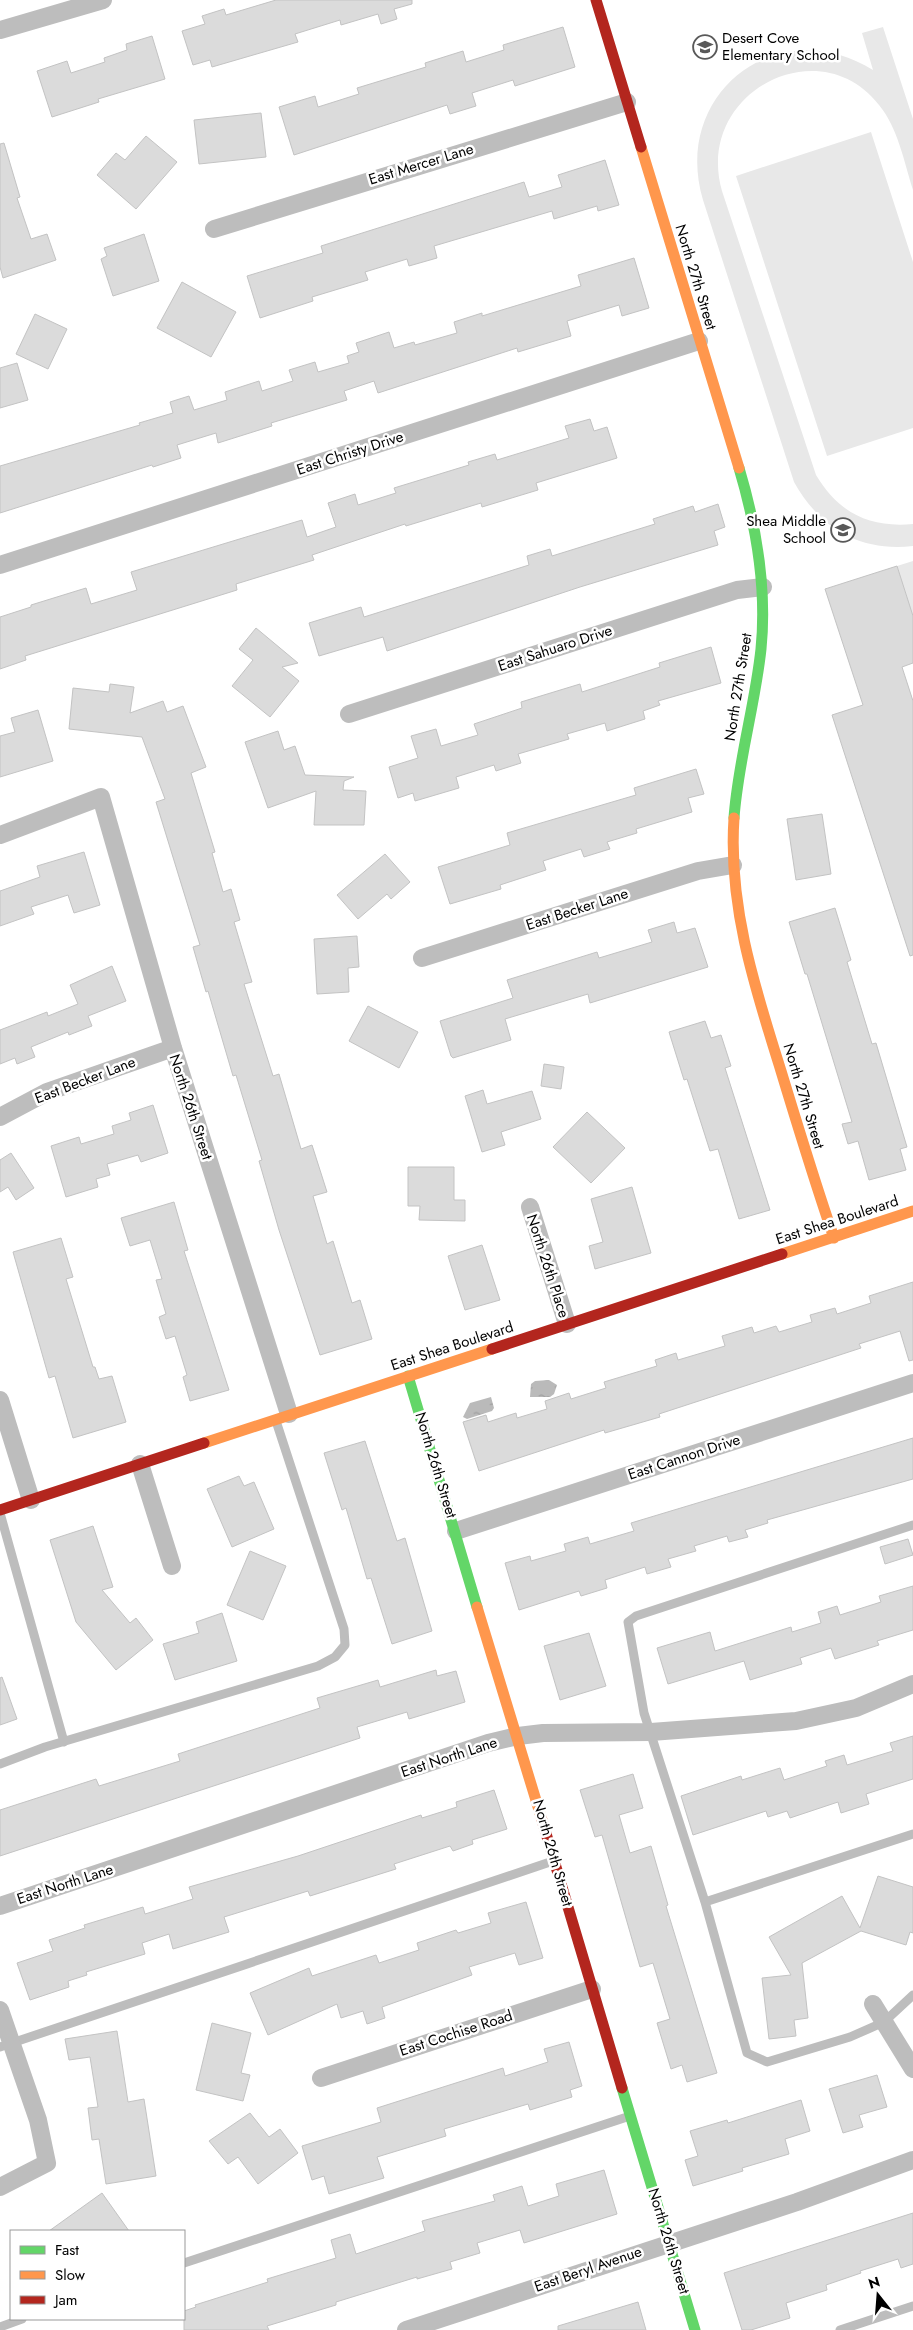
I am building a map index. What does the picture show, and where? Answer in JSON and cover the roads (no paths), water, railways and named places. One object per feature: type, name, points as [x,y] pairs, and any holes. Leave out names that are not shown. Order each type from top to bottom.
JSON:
[{"type":"street","points":[[0,30],[103,0]]},
{"type":"street","name":"North 27th Street","points":[[596,0],[743,482],[752,522],[763,587],[761,650],[736,795],[732,865],[744,947],[834,1238]]},
{"type":"street","name":"East Mercer Lane","points":[[214,229],[627,102]]},
{"type":"street","name":"East Christy Drive","points":[[0,565],[699,340]]},
{"type":"street","name":"East Sahuaro Drive","points":[[349,714],[738,590],[763,587]]},
{"type":"street","name":"North 26th Street","points":[[0,835],[101,797],[172,1048],[282,1416]]},
{"type":"street","name":"East Becker Lane","points":[[422,958],[698,871],[732,865]]},
{"type":"street","name":"East Becker Lane","points":[[0,1117],[47,1092],[172,1048]]},
{"type":"street","name":"North 26th Place","points":[[530,1207],[567,1324]]},
{"type":"street","name":"East Shea Boulevard","points":[[0,1511],[282,1416],[913,1211]]},
{"type":"street","name":"North 26th Street","points":[[408,1376],[696,2330]]},
{"type":"street","name":"East Cannon Drive","points":[[456,1531],[913,1383]]},
{"type":"street","points":[[0,1400],[31,1500]]},
{"type":"street","points":[[140,1464],[172,1566]]},
{"type":"street","name":"East North Lane","points":[[0,1906],[488,1743],[518,1736],[543,1733],[651,1732],[796,1720],[856,1708],[913,1684]]},
{"type":"street","name":"East Cochise Road","points":[[321,2078],[592,1988]]},
{"type":"street","points":[[873,2004],[913,2069]]},
{"type":"street","points":[[0,2010],[6,2045],[38,2120],[47,2163],[0,2188]]},
{"type":"street","name":"East Beryl Avenue","points":[[406,2330],[806,2199],[913,2160]]},
{"type":"lane","points":[[0,1764],[64,1742],[318,1666],[335,1657],[345,1645],[344,1629],[282,1416]]},
{"type":"lane","points":[[0,1511],[64,1742]]},
{"type":"lane","points":[[913,1524],[636,1616],[628,1622],[644,1714],[705,1902],[747,2053],[767,2062],[850,2037],[884,2022],[913,1995]]},
{"type":"lane","points":[[705,1902],[913,1834]]},
{"type":"lane","points":[[6,2045],[555,1861]]},
{"type":"lane","points":[[185,2262],[631,2116]]},
{"type":"lane","points":[[840,2330],[913,2306]]},
{"type":"lane","points":[[0,2327],[19,2320]]},
{"type":"water","points":[[549,1380],[557,1385],[554,1394],[550,1397],[530,1397],[531,1384],[535,1381]]},
{"type":"water","points":[[491,1397],[494,1408],[492,1411],[467,1419],[463,1417],[470,1403]]},
{"type":"place","name":"Desert Cove Elementary School","points":[[705,47]]},
{"type":"place","name":"Shea Middle School","points":[[843,530]]}]
